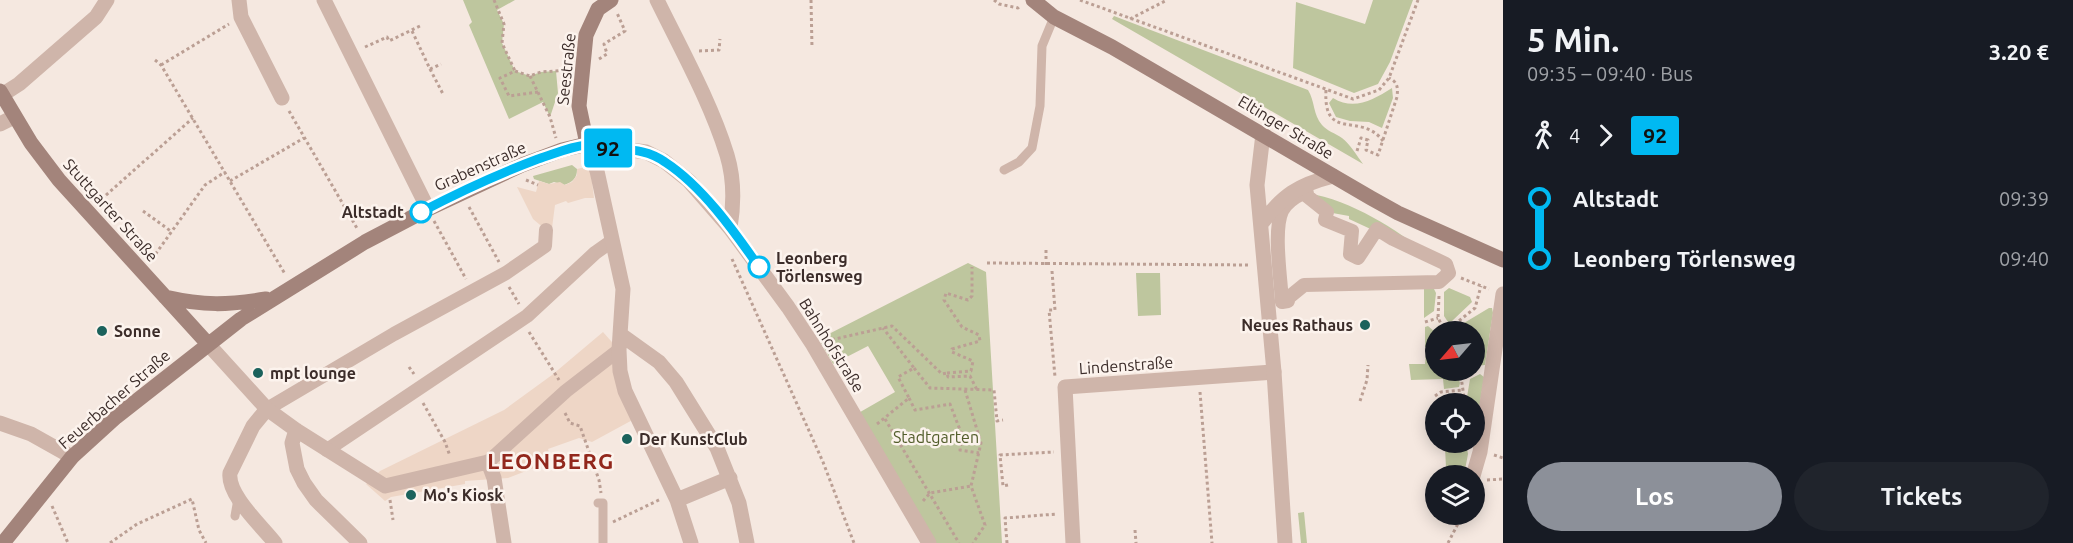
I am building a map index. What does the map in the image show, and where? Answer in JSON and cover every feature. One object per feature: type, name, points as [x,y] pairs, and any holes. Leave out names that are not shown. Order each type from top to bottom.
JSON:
[{"type":"main road","name":"Eltinger Straße","points":[[1033,0],[1054,17],[1112,47],[1398,213],[1503,260]]},
{"type":"main road","name":"Seestraße","points":[[587,144],[579,106],[581,70],[586,35],[603,2]]},
{"type":"main road","name":"Stuttgarter Straße","points":[[1,93],[30,143],[59,180],[208,345]]},
{"type":"main road","name":"Grabenstraße","points":[[208,345],[272,298],[364,242],[428,208],[522,165],[562,150],[587,144]]},
{"type":"main road","points":[[165,297],[195,304],[217,305],[272,298]]},
{"type":"main road","name":"Feuerbacher Straße","points":[[3,543],[72,457],[116,417],[208,345]]},
{"type":"street","points":[[1,93],[19,84],[96,17],[107,0]]},
{"type":"street","points":[[239,0],[241,17],[282,98]]},
{"type":"street","points":[[324,0],[428,208]]},
{"type":"street","points":[[657,0],[728,156],[734,234]]},
{"type":"street","points":[[0,124],[15,117]]},
{"type":"street","points":[[1263,134],[1257,176],[1274,372],[1285,543]]},
{"type":"street","points":[[587,144],[597,171],[597,191],[623,289],[619,350],[620,371],[625,391],[675,496],[692,543]]},
{"type":"street","name":"Bahnhofstraße","points":[[587,144],[646,152],[664,161],[689,181],[734,234],[789,307],[929,543]]},
{"type":"street","points":[[1261,224],[1288,193],[1308,183],[1333,176]]},
{"type":"street","points":[[1307,193],[1314,204],[1327,212],[1324,220],[1352,231],[1350,254],[1358,258],[1377,229],[1392,239],[1446,264],[1444,278],[1304,285],[1288,298],[1288,302],[1282,302],[1278,227],[1282,211],[1293,198],[1307,193]]},
{"type":"street","points":[[275,543],[238,499],[229,481],[230,473],[253,426],[267,409],[394,334],[504,274],[545,246],[546,230]]},
{"type":"street","points":[[333,446],[524,318],[595,253],[612,241]]},
{"type":"street","points":[[1476,465],[1480,452],[1498,292]]},
{"type":"street","points":[[620,334],[659,362],[676,382],[717,448],[739,503],[747,543]]},
{"type":"street","points":[[208,345],[267,409],[296,430],[333,446],[347,462],[385,486],[488,462],[566,391],[619,350]]},
{"type":"street","name":"Lindenstraße","points":[[1073,543],[1065,387],[1274,372]]},
{"type":"street","points":[[0,423],[32,434],[72,457]]},
{"type":"street","points":[[296,430],[292,442],[297,469],[304,483],[316,500],[360,543]]},
{"type":"street","points":[[488,462],[494,478],[504,543]]},
{"type":"street","points":[[675,496],[730,478]]},
{"type":"lane","points":[[1004,170],[1019,162],[1032,148],[1040,106],[1042,46],[1054,17]]},
{"type":"lane","points":[[235,516],[238,499]]},
{"type":"lane","points":[[600,503],[603,543]]},
{"type":"path","points":[[494,0],[504,24],[502,43],[515,71]]},
{"type":"path","points":[[811,0],[812,48]]},
{"type":"path","points":[[994,0],[999,4],[1018,8],[1026,0]]},
{"type":"path","points":[[1080,0],[1353,99],[1379,90],[1389,78],[1418,0]]},
{"type":"path","points":[[1130,19],[1167,0]]},
{"type":"path","points":[[538,92],[509,96],[500,78],[515,71],[530,76],[556,70],[581,70],[607,54],[604,44],[625,31],[603,2]]},
{"type":"path","points":[[161,65],[241,17]]},
{"type":"path","points":[[349,54],[387,37],[388,41],[422,25]]},
{"type":"path","points":[[412,31],[443,94]]},
{"type":"path","points":[[683,53],[719,50],[720,39]]},
{"type":"path","points":[[155,60],[161,65],[292,286]]},
{"type":"path","points":[[430,69],[441,64]]},
{"type":"path","points":[[530,76],[550,117],[553,133],[562,150]]},
{"type":"path","points":[[1357,151],[1361,138],[1368,140],[1365,150],[1378,155],[1397,97],[1398,87],[1394,80],[1389,78]]},
{"type":"path","points":[[1326,90],[1327,112],[1333,119],[1344,124],[1368,127],[1383,141]]},
{"type":"path","points":[[282,98],[364,242]]},
{"type":"path","points":[[87,212],[193,118]]},
{"type":"path","points":[[230,181],[304,138]]},
{"type":"path","points":[[142,273],[205,185],[225,172]]},
{"type":"path","points":[[461,192],[524,318],[566,391],[561,406],[570,423],[580,426],[599,480],[600,503]]},
{"type":"path","points":[[428,208],[472,291]]},
{"type":"path","points":[[143,211],[172,232]]},
{"type":"path","points":[[734,234],[729,253],[823,462],[854,543]]},
{"type":"path","points":[[1046,248],[1046,265]]},
{"type":"path","points":[[987,263],[1251,265]]},
{"type":"path","points":[[813,345],[892,326],[942,374],[971,371],[973,361],[952,352],[952,349],[980,341],[979,335],[962,327],[944,300],[946,293],[968,300],[972,296],[972,267]]},
{"type":"path","points":[[1052,271],[1055,310],[1049,310],[1055,378]]},
{"type":"path","points":[[1440,321],[1438,318],[1444,278],[1498,292]]},
{"type":"path","points":[[1458,321],[1475,308],[1481,286]]},
{"type":"path","points":[[1428,321],[1438,318]]},
{"type":"path","points":[[884,328],[930,388],[994,390],[998,421],[1003,420]]},
{"type":"path","points":[[1360,401],[1368,380],[1368,365]]},
{"type":"path","points":[[914,368],[898,377],[915,410],[950,404],[962,435],[960,450],[979,453]]},
{"type":"path","points":[[947,373],[948,377],[970,376],[976,390]]},
{"type":"path","points":[[1198,378],[1212,543]]},
{"type":"path","points":[[1462,381],[1463,393]]},
{"type":"path","points":[[416,390],[445,442],[454,469]]},
{"type":"path","points":[[965,390],[981,443],[970,486],[985,525],[973,543]]},
{"type":"path","points":[[1440,393],[1463,390]]},
{"type":"path","points":[[864,431],[885,419],[909,398]]},
{"type":"path","points":[[885,419],[959,543]]},
{"type":"path","points":[[1008,485],[1003,486],[1000,455],[1068,451]]},
{"type":"path","points":[[912,516],[930,493],[970,486]]},
{"type":"path","points":[[603,525],[675,496]]},
{"type":"path","points":[[389,498],[393,520]]},
{"type":"path","points":[[110,543],[137,524],[192,499],[199,530],[206,543]]},
{"type":"path","points":[[51,504],[68,543]]},
{"type":"path","points":[[1007,543],[1005,518],[1071,513]]},
{"type":"path","points":[[1448,543],[1457,525]]},
{"type":"path","points":[[1135,530],[1136,543]]},
{"type":"green space","points":[[463,0],[515,0],[497,10],[504,24],[502,43],[515,71],[530,76],[541,72],[556,71],[558,93],[550,117],[543,102],[509,119],[469,25],[472,22]]},
{"type":"green space","points":[[1373,0],[1413,0],[1390,62],[1378,84],[1354,93],[1293,68],[1296,2],[1365,24]]},
{"type":"green space","points":[[1114,16],[1308,90],[1322,125],[1345,141],[1363,164],[1112,19]]},
{"type":"green space","points":[[1392,88],[1393,98],[1382,128],[1369,122],[1350,121],[1336,117],[1329,103],[1333,98],[1348,104],[1356,104]]},
{"type":"green space","points":[[572,165],[577,169],[576,175],[572,181],[564,185],[554,182],[549,184],[534,179],[533,176]]},
{"type":"green space","points":[[1307,193],[1341,203],[1374,218],[1433,258],[1349,219],[1349,216],[1327,212]]},
{"type":"green space","name":"Stadtgarten","points":[[968,263],[986,272],[1002,543],[929,543],[855,415],[895,392],[868,346],[833,364],[819,339]]},
{"type":"green space","points":[[1136,273],[1160,273],[1161,315],[1138,316]]},
{"type":"green space","points":[[1424,288],[1434,289],[1436,293],[1434,311],[1424,318]]},
{"type":"green space","points":[[1449,288],[1470,297],[1472,302],[1452,321],[1447,321],[1444,316],[1444,292]]},
{"type":"green space","points":[[1492,308],[1485,365],[1485,321],[1467,321]]},
{"type":"green space","points":[[1409,364],[1425,364],[1425,380],[1411,380]]},
{"type":"green space","points":[[1443,381],[1459,381],[1459,387],[1444,389]]},
{"type":"green space","points":[[1470,381],[1483,381],[1482,393],[1468,393]]},
{"type":"green space","points":[[1445,453],[1468,453],[1466,465],[1446,465]]},
{"type":"green space","points":[[1304,512],[1307,543],[1301,543],[1298,513]]},
{"type":"shaded area","points":[[590,166],[594,198],[568,203],[566,201],[555,205],[552,228],[546,230],[533,219],[517,187],[536,192],[539,181],[549,184],[560,182],[565,185],[572,182],[577,175],[577,169]]},
{"type":"shaded area","points":[[603,332],[619,350],[638,417],[592,442],[579,438],[548,449],[552,461],[508,478],[465,481],[465,484],[391,497],[385,501],[366,484],[380,471],[504,410],[552,375]]},
{"type":"bus line","name":"92","points":[[421,212],[522,165],[562,150],[587,144],[608,148],[626,148],[646,152],[664,161],[689,181],[730,228],[759,267]]},
{"type":"place","name":"Altstadt","points":[[421,212]]},
{"type":"place","name":"Leonberg Törlensweg","points":[[759,267]]},
{"type":"place","name":"Neues Rathaus","points":[[1365,325]]},
{"type":"place","name":"Sonne","points":[[102,331]]},
{"type":"place","name":"mpt lounge","points":[[258,373]]},
{"type":"place","name":"Der KunstClub","points":[[627,439]]},
{"type":"place","name":"Mo's Kiosk","points":[[411,495]]},
{"type":"district","name":"LEONBERG","points":[[551,460]]}]
